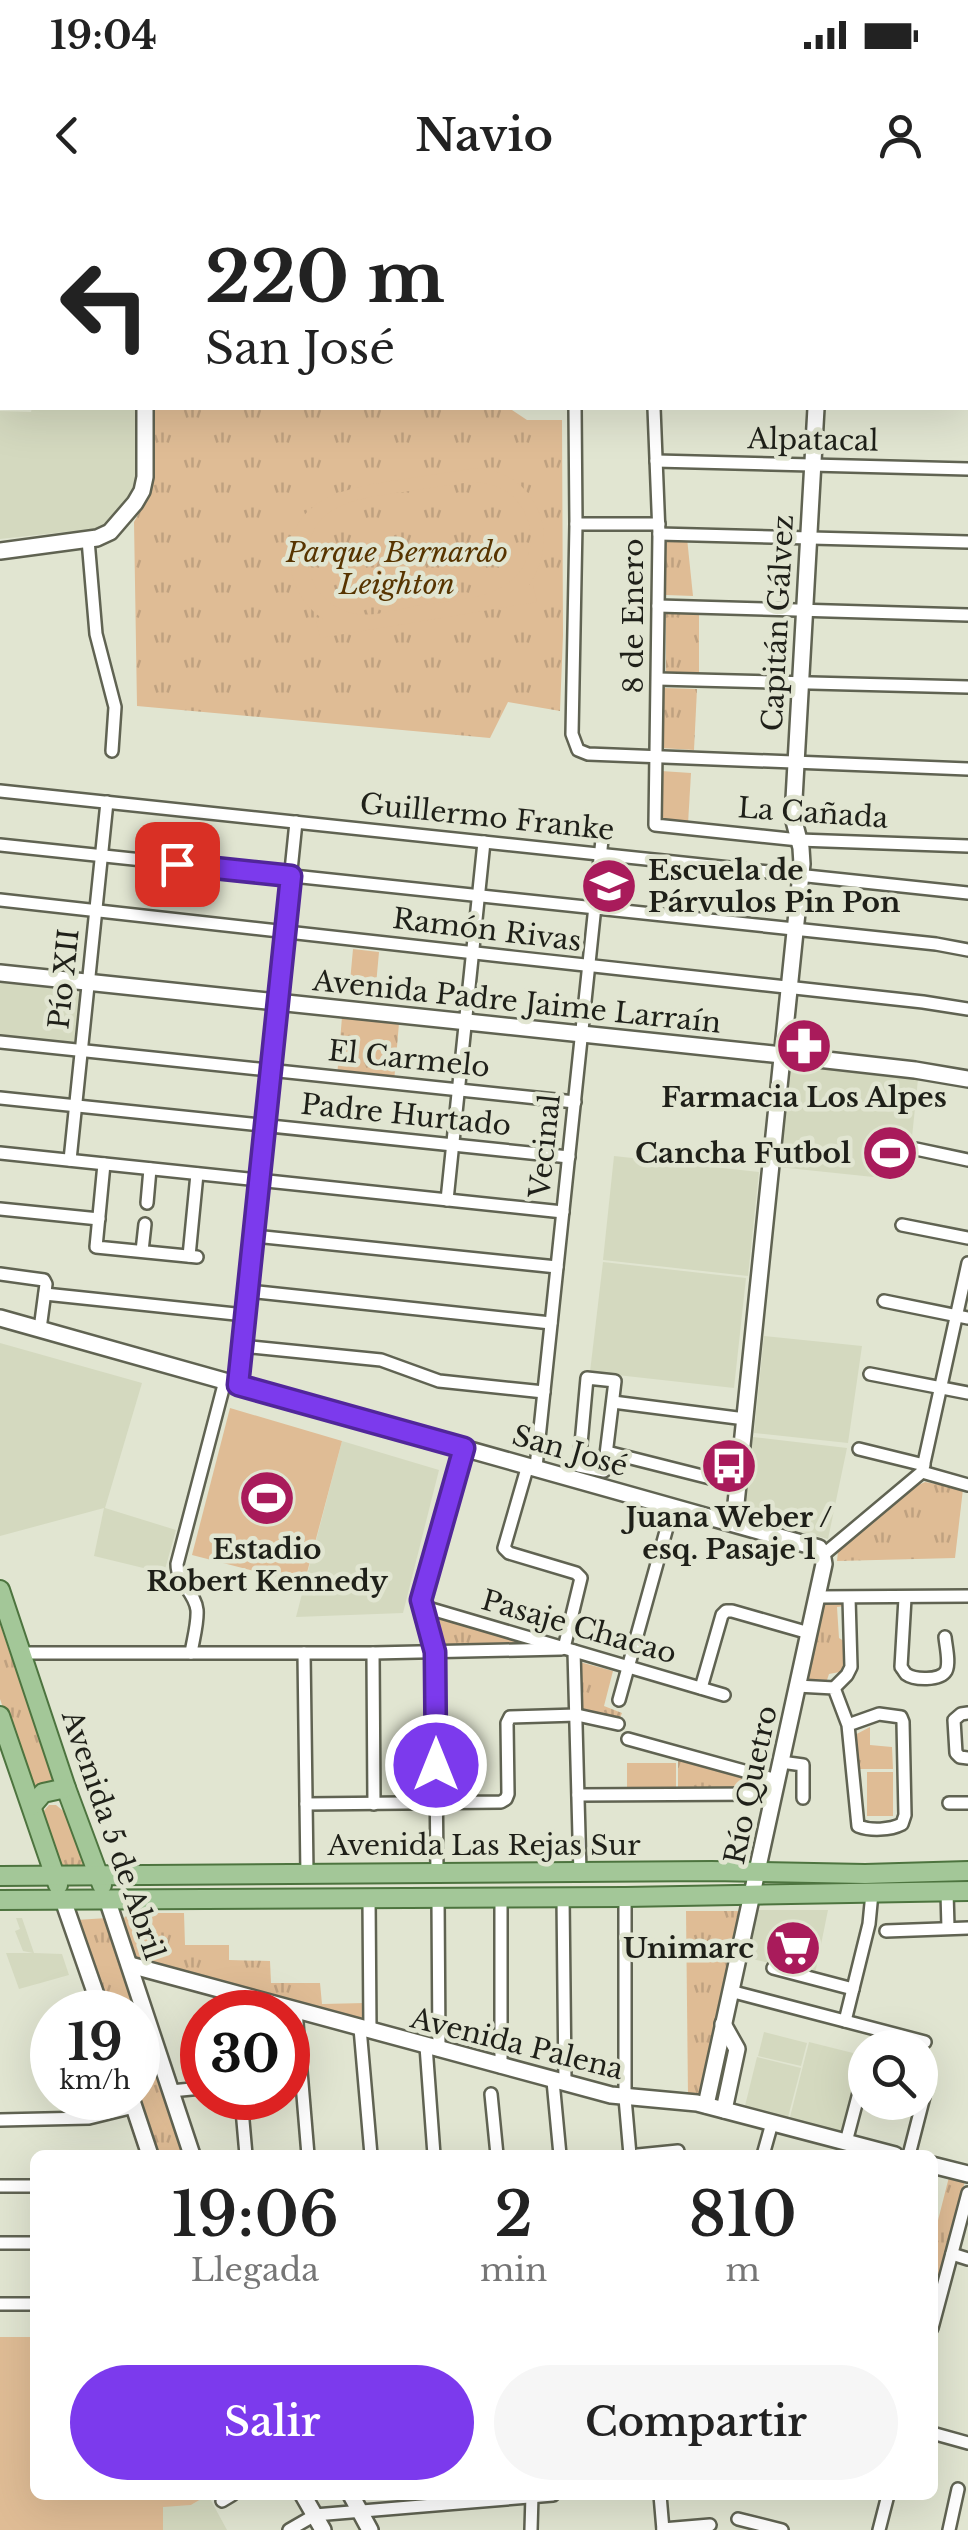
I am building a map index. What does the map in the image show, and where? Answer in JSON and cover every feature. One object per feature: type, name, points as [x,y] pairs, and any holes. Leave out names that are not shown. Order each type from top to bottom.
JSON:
[{"type":"main road","name":"Avenida 5 de Abril","points":[[0,1590],[107,1899]]},
{"type":"main road","points":[[0,1716],[9,1768],[32,1806],[64,1900]]},
{"type":"main road","points":[[32,1806],[43,1793],[66,1788]]},
{"type":"main road","name":"Avenida Las Rejas Sur","points":[[0,1876],[968,1871]]},
{"type":"main road","name":"Avenida Las Rejas Sur","points":[[0,1900],[968,1892]]},
{"type":"street","points":[[0,551],[100,538],[110,532],[142,492],[145,410]]},
{"type":"street","points":[[574,410],[572,734],[578,750],[588,754],[968,769]]},
{"type":"street","name":"8 de Enero","points":[[654,410],[659,529],[655,825]]},
{"type":"street","name":"Capitán Gálvez","points":[[734,1523],[801,875],[802,856],[793,817],[816,410]]},
{"type":"street","name":"Alpatacal","points":[[656,461],[968,468]]},
{"type":"street","points":[[576,524],[808,538],[968,542]]},
{"type":"street","points":[[88,540],[96,634],[114,707],[112,751]]},
{"type":"street","points":[[658,606],[968,616]]},
{"type":"street","points":[[658,679],[968,688]]},
{"type":"street","name":"Guillermo Franke","points":[[0,791],[968,893]]},
{"type":"street","name":"Pío XII","points":[[70,1160],[107,802]]},
{"type":"street","points":[[191,1653],[197,1610],[178,1576],[177,1564],[242,1346],[296,822]]},
{"type":"street","name":"La Cañada","points":[[655,825],[799,840],[968,846]]},
{"type":"street","name":"Vecinal","points":[[569,1650],[581,1578],[576,1572],[508,1553],[504,1548],[532,1466],[544,1392],[603,830]]},
{"type":"street","points":[[447,1200],[484,842]]},
{"type":"street","points":[[0,845],[968,950]]},
{"type":"street","name":"Ramón Rivas","points":[[0,900],[968,1009]]},
{"type":"street","name":"Avenida Padre Jaime Larraín","points":[[0,974],[782,1055],[968,1079]]},
{"type":"street","name":"El Carmelo","points":[[0,1042],[575,1102]]},
{"type":"street","name":"Padre Hurtado","points":[[0,1098],[569,1157]]},
{"type":"street","points":[[916,1149],[968,1160]]},
{"type":"street","points":[[0,1153],[563,1212]]},
{"type":"street","points":[[104,1164],[96,1246],[142,1252],[193,1257],[198,1174]]},
{"type":"street","points":[[147,1203],[150,1169]]},
{"type":"street","points":[[0,1209],[99,1219]]},
{"type":"street","points":[[142,1252],[145,1224]]},
{"type":"street","points":[[902,1225],[968,1238]]},
{"type":"street","points":[[254,1236],[557,1267]]},
{"type":"street","points":[[823,1556],[923,1468],[940,1387],[962,1317],[968,1263]]},
{"type":"street","points":[[0,1274],[42,1278],[46,1284],[40,1329]]},
{"type":"street","points":[[248,1291],[552,1323]]},
{"type":"street","points":[[44,1294],[246,1316]]},
{"type":"street","points":[[884,1301],[962,1317]]},
{"type":"street","name":"San José","points":[[0,1318],[812,1544],[823,1556]]},
{"type":"street","points":[[242,1346],[381,1360],[439,1382],[544,1392]]},
{"type":"street","points":[[870,1374],[968,1393]]},
{"type":"street","points":[[587,1378],[615,1381],[607,1452],[604,1471],[579,1466],[587,1378]]},
{"type":"street","points":[[613,1402],[745,1419]]},
{"type":"street","points":[[437,1874],[435,1652],[421,1606],[464,1448]]},
{"type":"street","points":[[859,1450],[968,1485]]},
{"type":"street","points":[[607,1452],[738,1485]]},
{"type":"street","points":[[619,1700],[673,1506]]},
{"type":"street","name":"Río Quetro","points":[[706,2105],[823,1556]]},
{"type":"street","points":[[816,1598],[968,1596]]},
{"type":"street","points":[[798,1686],[834,1688],[847,1675],[851,1666],[849,1598]]},
{"type":"street","points":[[905,1598],[901,1667],[905,1674],[939,1678],[948,1667],[946,1637]]},
{"type":"street","name":"Pasaje Chacao","points":[[421,1606],[724,1694]]},
{"type":"street","points":[[701,1688],[726,1611],[809,1633]]},
{"type":"street","points":[[21,1653],[569,1650],[577,1715],[580,1873]]},
{"type":"street","points":[[304,1653],[306,1874]]},
{"type":"street","points":[[373,1653],[374,1804]]},
{"type":"street","points":[[834,1688],[848,1725],[858,1826],[894,1828],[902,1824],[905,1815],[903,1722],[901,1718],[879,1714],[848,1725]]},
{"type":"street","points":[[968,1714],[954,1720],[956,1753],[968,1758]]},
{"type":"street","points":[[306,1804],[501,1802],[508,1794],[507,1720],[513,1716],[577,1715],[618,1724]]},
{"type":"street","points":[[628,1739],[776,1787]]},
{"type":"street","points":[[781,1762],[802,1765],[803,1798]]},
{"type":"street","points":[[578,1795],[776,1787]]},
{"type":"street","points":[[949,1803],[968,1803]]},
{"type":"street","points":[[947,1892],[948,1928]]},
{"type":"street","points":[[846,2021],[869,1924],[872,1893]]},
{"type":"street","points":[[626,1896],[625,2098],[630,2150]]},
{"type":"street","points":[[500,1897],[501,2067]]},
{"type":"street","points":[[560,2150],[563,1897]]},
{"type":"street","points":[[369,1898],[365,2030],[371,2150]]},
{"type":"street","points":[[434,2150],[432,2048],[438,1898]]},
{"type":"street","name":"Avenida 5 de Abril","points":[[107,1899],[190,2150]]},
{"type":"street","points":[[64,1900],[95,1990]]},
{"type":"street","points":[[886,1930],[968,1928]]},
{"type":"street","name":"Avenida Palena","points":[[130,1965],[222,1990]]},
{"type":"street","points":[[773,1968],[853,1989]]},
{"type":"street","points":[[730,1991],[880,2030]]},
{"type":"street","name":"Avenida Palena","points":[[310,2015],[625,2098],[706,2105],[875,2150]]},
{"type":"street","name":"Río Quetro","points":[[724,2024],[737,2049],[724,2110]]},
{"type":"street","points":[[171,2091],[180,2090]]},
{"type":"street","points":[[492,2094],[497,2150]]},
{"type":"street","points":[[0,2120],[30,2119]]},
{"type":"street","points":[[139,2120],[148,2150]]},
{"type":"street","points":[[243,2120],[246,2150]]},
{"type":"street","points":[[305,2120],[308,2150]]},
{"type":"street","points":[[846,2142],[852,2120]]},
{"type":"street","points":[[911,2150],[919,2120]]},
{"type":"street","points":[[764,2150],[772,2123]]},
{"type":"street","points":[[938,2166],[968,2174]]},
{"type":"street","points":[[0,2186],[30,2186]]},
{"type":"street","points":[[938,2306],[968,2193]]},
{"type":"street","points":[[0,2243],[30,2242]]},
{"type":"street","points":[[952,2254],[968,2258]]},
{"type":"street","points":[[0,2304],[30,2304]]},
{"type":"street","points":[[938,2435],[968,2443]]},
{"type":"street","points":[[949,2530],[958,2489]]},
{"type":"street","points":[[306,2500],[319,2523]]},
{"type":"street","points":[[353,2500],[370,2530]]},
{"type":"street","points":[[289,2530],[360,2512],[456,2500]]},
{"type":"street","points":[[531,2530],[532,2500]]},
{"type":"street","points":[[660,2500],[663,2530],[710,2525]]},
{"type":"street","points":[[879,2530],[887,2500]]},
{"type":"street","points":[[954,2515],[968,2518]]},
{"type":"street","points":[[738,2519],[782,2530]]},
{"type":"shaded area","points":[[138,410],[138,480],[135,489],[101,528],[0,539],[0,411]]},
{"type":"shaded area","points":[[0,981],[76,991],[80,995],[74,1045],[0,1036]]},
{"type":"shaded area","points":[[789,1065],[918,1079],[912,1137],[902,1180],[778,1167]]},
{"type":"shaded area","points":[[614,1156],[759,1172],[748,1276],[603,1260]]},
{"type":"shaded area","points":[[603,1262],[746,1278],[734,1388],[590,1372]]},
{"type":"shaded area","points":[[764,1336],[862,1346],[848,1443],[754,1433]]},
{"type":"shaded area","points":[[0,1343],[142,1383],[105,1508],[176,1530],[164,1573],[94,1556],[104,1508],[0,1536]]},
{"type":"shaded area","points":[[753,1437],[847,1448],[828,1539],[742,1513]]},
{"type":"shaded area","points":[[342,1441],[439,1470],[403,1613],[296,1617]]},
{"type":"shaded area","points":[[753,1910],[828,1910],[815,1974],[744,1957]]},
{"type":"shaded area","points":[[16,1918],[22,1918],[34,1953],[62,1954],[69,1975],[19,1989],[6,1953],[33,1953],[23,1951],[15,1931],[20,1929]]},
{"type":"shaded area","points":[[764,2032],[807,2043],[801,2066],[758,2056]]},
{"type":"shaded area","points":[[809,2042],[848,2052],[848,2106],[841,2134],[789,2121]]},
{"type":"shaded area","points":[[757,2057],[801,2068],[787,2121],[744,2110]]},
{"type":"shaded area","points":[[211,2500],[227,2530],[163,2530],[162,2506]]},
{"type":"green space","name":"Parque Bernardo Leighton","points":[[153,410],[512,410],[527,420],[562,420],[560,711],[508,702],[490,738],[137,706],[134,522],[152,489]]},
{"type":"green space","points":[[476,468],[515,481],[538,510],[543,547],[529,585],[533,585],[537,602],[320,638],[316,622],[323,619],[299,593],[290,559],[292,538],[311,508],[343,491]],"holes":[[[479,482],[500,488],[518,501],[530,529],[529,552],[522,568],[500,588],[468,598],[369,614],[339,608],[317,589],[308,551],[312,534],[330,512],[357,500]]]},
{"type":"green space","points":[[664,538],[687,538],[693,596],[666,595]]},
{"type":"green space","points":[[666,614],[699,614],[699,674],[666,674]]},
{"type":"green space","points":[[664,688],[697,689],[694,750],[661,748]]},
{"type":"green space","points":[[661,771],[691,773],[688,824],[658,822]]},
{"type":"green space","points":[[353,949],[379,952],[375,996],[349,993]]},
{"type":"green space","points":[[342,1017],[399,1023],[394,1082],[337,1077]]},
{"type":"green space","name":"Estadio Robert Kennedy","points":[[230,1408],[342,1441],[304,1584],[192,1555]]},
{"type":"green space","points":[[925,1482],[963,1489],[955,1558],[837,1561],[838,1551]]},
{"type":"green space","points":[[842,1600],[845,1606],[837,1607],[839,1638],[847,1643],[845,1671],[829,1674],[827,1680],[807,1679],[825,1601]]},
{"type":"green space","points":[[424,1609],[556,1648],[435,1648]]},
{"type":"green space","points":[[0,1624],[57,1788],[33,1796],[0,1699]]},
{"type":"green space","points":[[576,1661],[613,1671],[604,1706],[622,1713],[618,1723],[579,1717]]},
{"type":"green space","points":[[870,1727],[870,1745],[892,1747],[893,1769],[852,1769],[849,1738]]},
{"type":"green space","points":[[678,1759],[767,1782],[764,1797],[678,1797]]},
{"type":"green space","points":[[627,1763],[676,1763],[676,1790],[627,1790]]},
{"type":"green space","points":[[867,1772],[893,1772],[893,1816],[867,1816]]},
{"type":"green space","points":[[49,1805],[56,1805],[67,1814],[86,1869],[59,1867],[41,1814]]},
{"type":"green space","points":[[686,1911],[742,1911],[702,2097],[688,2096]]},
{"type":"green space","points":[[129,1913],[184,1913],[185,1945],[229,1945],[229,1960],[270,1961],[271,1983],[320,1983],[322,2004],[365,2003],[365,2025],[310,2010],[310,1990],[236,1990],[137,1963],[123,1919]]},
{"type":"green space","points":[[107,1918],[131,1990],[100,1990],[76,1920]]},
{"type":"green space","points":[[160,2077],[184,2150],[154,2150],[145,2120],[160,2120]]},
{"type":"green space","points":[[949,2177],[965,2181],[938,2290],[938,2220]]},
{"type":"green space","points":[[0,2337],[30,2337],[30,2500],[200,2500],[191,2505],[163,2507],[163,2530],[0,2530]]},
{"type":"place","name":"Escuela de Párvulos Pin Pon","points":[[609,886]]},
{"type":"place","name":"Farmacia Los Alpes","points":[[804,1046]]},
{"type":"place","name":"Cancha Futbol","points":[[890,1153]]},
{"type":"place","name":"Juana Weber / esq. Pasaje 1","points":[[729,1466]]},
{"type":"place","name":"Estadio Robert Kennedy","points":[[267,1498]]},
{"type":"place","name":"Unimarc","points":[[793,1948]]},
{"type":"route","points":[[177,864],[291,876],[238,1385],[464,1448],[421,1600],[435,1652],[436,1765]]}]
